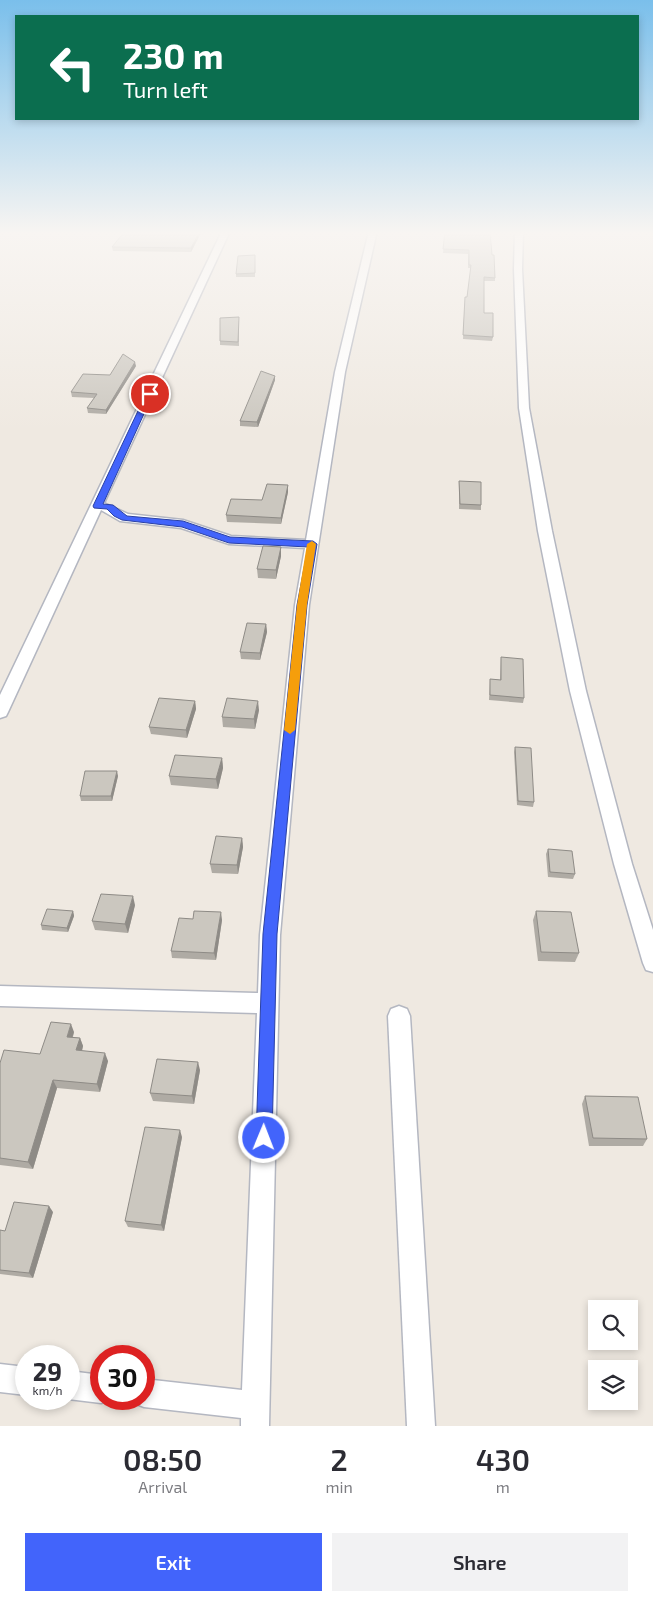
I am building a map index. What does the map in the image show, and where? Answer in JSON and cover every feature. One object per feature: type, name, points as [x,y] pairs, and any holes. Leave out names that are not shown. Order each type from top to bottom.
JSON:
[{"type":"street","points":[[0,712],[195,298]]},
{"type":"street","points":[[155,1396],[256,1416],[270,934],[301,615],[340,372],[357,298]]},
{"type":"street","points":[[519,298],[524,408],[545,532],[581,701],[623,864],[653,963]]},
{"type":"street","points":[[98,506],[110,507],[117,514],[125,518],[183,524],[229,540],[313,544]]},
{"type":"street","points":[[0,996],[268,1004]]},
{"type":"street","points":[[399,1016],[421,1426]]},
{"type":"street","points":[[0,1378],[15,1380]]},
{"type":"building","points":[[465,298],[484,298],[484,313],[493,313],[493,337],[463,335]]},
{"type":"building","points":[[239,317],[238,342],[220,341],[220,318]]},
{"type":"building","points":[[123,354],[135,362],[106,410],[87,408],[97,394],[71,392],[83,374],[110,375]]},
{"type":"building","points":[[261,371],[275,376],[257,422],[240,421]]},
{"type":"building","points":[[459,481],[481,482],[481,505],[460,504]]},
{"type":"building","points":[[267,484],[288,485],[281,518],[226,515],[231,499],[262,500]]},
{"type":"building","points":[[263,546],[281,547],[276,570],[257,569]]},
{"type":"building","points":[[247,623],[266,624],[260,653],[240,652]]},
{"type":"building","points":[[501,657],[523,659],[524,698],[490,695],[490,679],[501,680]]},
{"type":"building","points":[[159,698],[195,701],[186,730],[149,727]]},
{"type":"building","points":[[227,698],[258,701],[254,719],[222,717]]},
{"type":"building","points":[[515,747],[531,748],[534,802],[518,801]]},
{"type":"building","points":[[175,755],[222,758],[216,779],[169,776]]},
{"type":"building","points":[[85,771],[117,771],[111,796],[80,796]]},
{"type":"building","points":[[216,836],[242,838],[237,865],[210,864]]},
{"type":"building","points":[[548,849],[572,851],[575,874],[550,872]]},
{"type":"building","points":[[101,894],[133,896],[125,924],[92,921]]},
{"type":"building","points":[[47,909],[73,911],[67,928],[41,925]]},
{"type":"building","points":[[194,911],[221,912],[214,953],[171,951],[179,918],[193,919]]},
{"type":"building","points":[[536,911],[571,912],[579,953],[541,952]]},
{"type":"building","points":[[51,1022],[71,1024],[67,1037],[80,1038],[76,1050],[105,1053],[97,1084],[53,1080],[28,1162],[0,1158],[0,1063],[4,1050],[40,1054]]},
{"type":"building","points":[[157,1059],[198,1062],[192,1096],[150,1093]]},
{"type":"building","points":[[585,1096],[638,1097],[647,1139],[593,1138]]},
{"type":"building","points":[[145,1127],[180,1130],[161,1225],[125,1221]]},
{"type":"building","points":[[14,1202],[49,1206],[29,1273],[0,1270],[0,1230],[5,1231]]},
{"type":"slow traffic","points":[[290,730],[302,605],[312,544]]},
{"type":"route","points":[[150,394],[98,506],[110,507],[117,514],[132,520],[183,524],[229,540],[313,544],[302,605],[270,934],[264,1138]]}]
